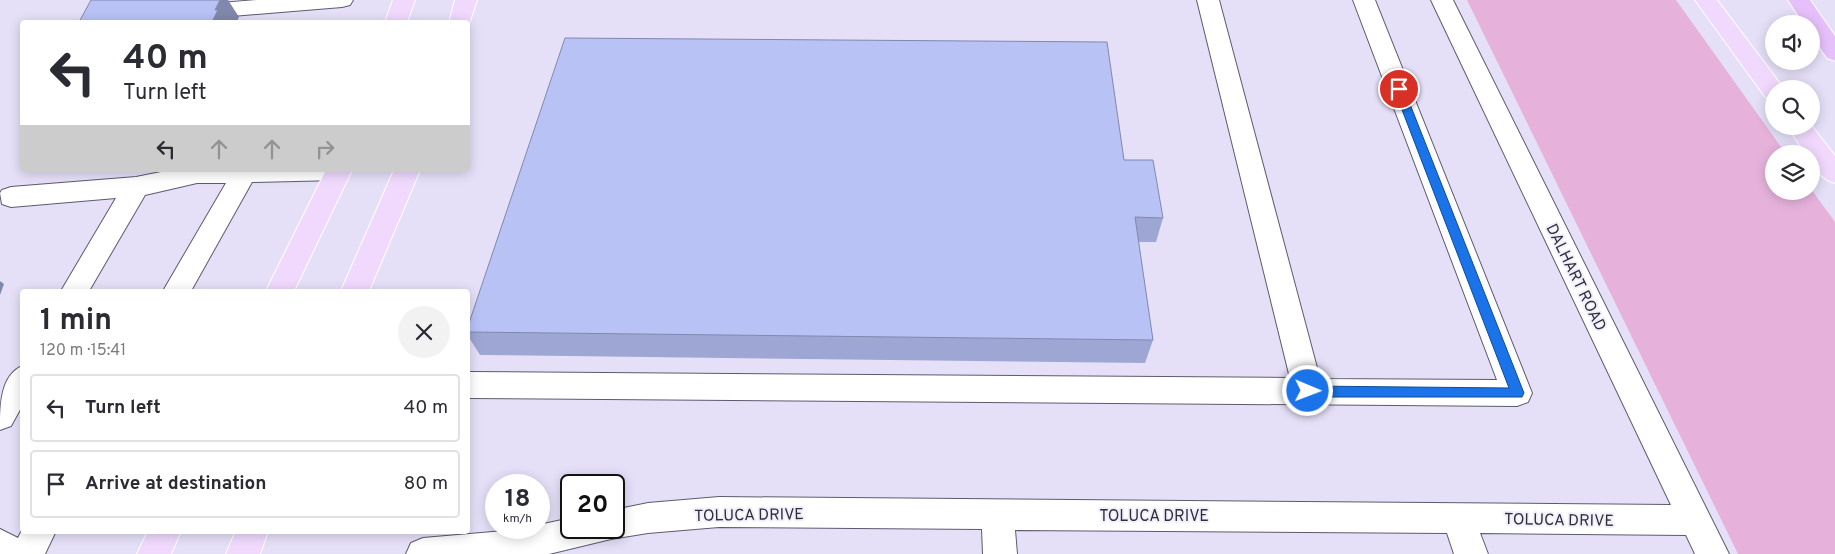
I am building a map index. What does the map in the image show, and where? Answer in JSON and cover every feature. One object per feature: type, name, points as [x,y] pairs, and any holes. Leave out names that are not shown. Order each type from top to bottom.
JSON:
[{"type":"highway","points":[[1799,0],[1835,52]]},
{"type":"main road","points":[[397,20],[404,0]]},
{"type":"main road","points":[[461,20],[466,0]]},
{"type":"main road","points":[[1706,0],[1765,80]]},
{"type":"main road","points":[[1806,135],[1835,174]]},
{"type":"main road","points":[[281,289],[338,172]]},
{"type":"main road","points":[[356,289],[406,172]]},
{"type":"main road","points":[[154,554],[164,534]]},
{"type":"main road","points":[[242,554],[251,534]]},
{"type":"street","points":[[179,13],[283,14],[331,0]]},
{"type":"street","points":[[321,20],[331,0]]},
{"type":"street","points":[[1208,0],[1308,391]]},
{"type":"street","points":[[470,385],[1517,393],[1364,0]]},
{"type":"street","name":"DALHART ROAD","points":[[1442,0],[1712,554]]},
{"type":"street","points":[[11,197],[136,187],[197,174],[291,172]]},
{"type":"street","points":[[178,289],[244,173]]},
{"type":"street","points":[[76,289],[136,187]]},
{"type":"street","points":[[0,417],[20,382]]},
{"type":"street","name":"TOLUCA DRIVE","points":[[625,523],[648,518],[719,512],[1695,520]]},
{"type":"street","points":[[998,514],[1000,554]]},
{"type":"street","points":[[1458,518],[1471,554]]},
{"type":"street","points":[[27,554],[38,534]]},
{"type":"street","points":[[423,554],[501,548],[523,549],[560,539]]},
{"type":"street","points":[[0,545],[15,554]]},
{"type":"shaded area","points":[[1467,0],[1676,0],[1765,125],[1765,135],[1772,135],[1780,145],[1765,145],[1765,200],[1819,200],[1835,222],[1835,554],[1738,554]]},
{"type":"building","points":[[91,0],[220,0],[213,20],[80,20]]},
{"type":"building","points":[[565,38],[1107,42],[1124,160],[1153,160],[1163,218],[1135,217],[1153,340],[470,332],[470,320]]},
{"type":"route","points":[[1308,391],[1517,393],[1399,89]]}]
